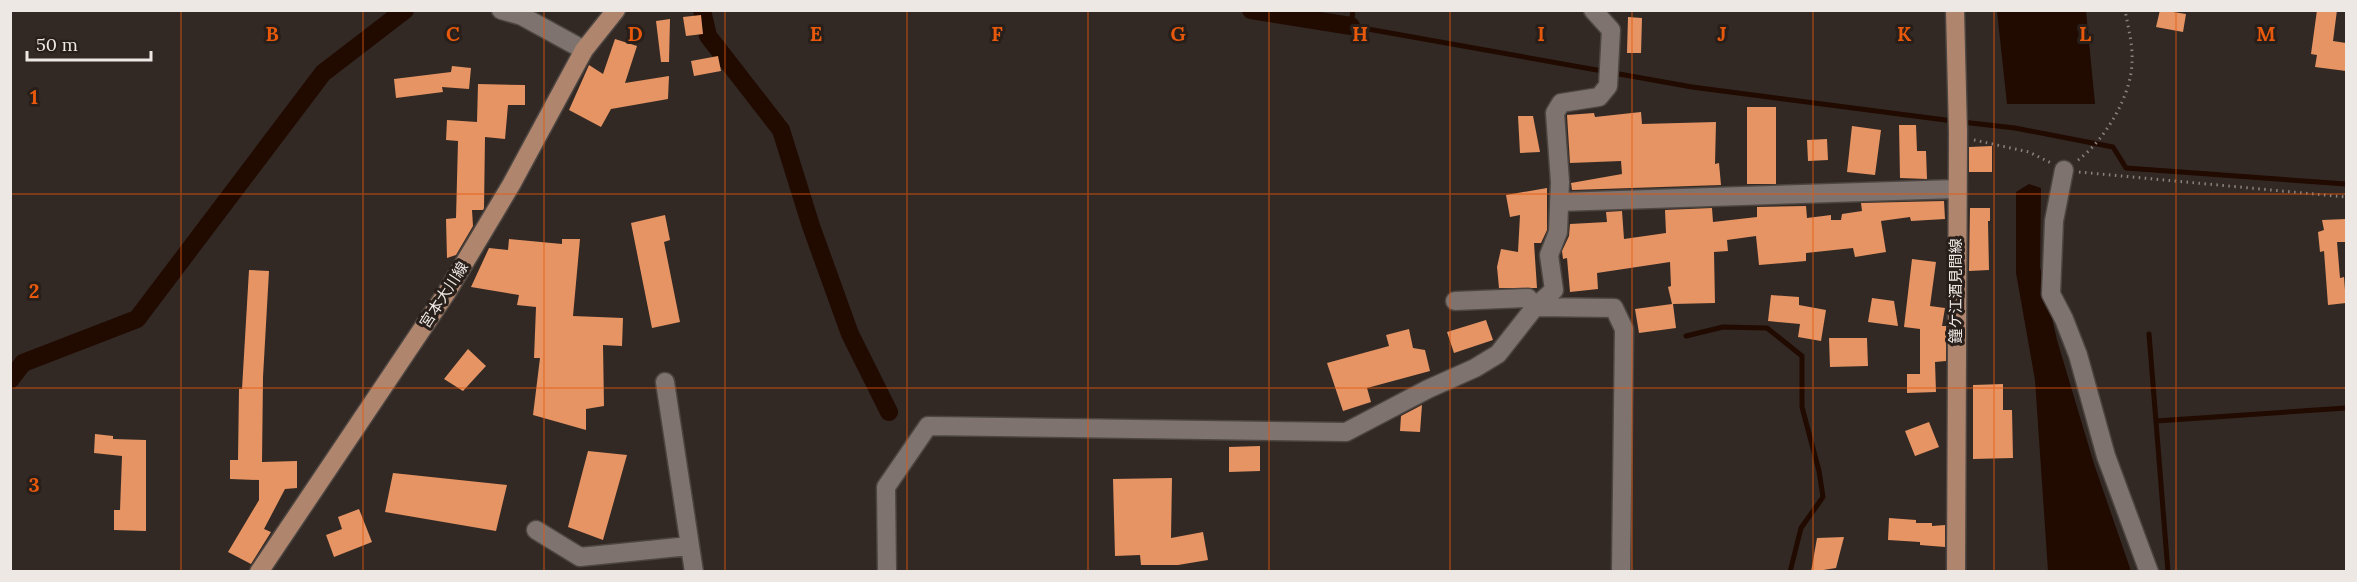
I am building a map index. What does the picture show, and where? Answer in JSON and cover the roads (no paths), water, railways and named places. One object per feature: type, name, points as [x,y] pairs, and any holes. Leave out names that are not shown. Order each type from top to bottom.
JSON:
[{"type":"main road","name":"宮本大川線","points":[[259,572],[477,244],[585,50],[616,10]]},
{"type":"main road","name":"鐘ケ江酒見間線","points":[[1955,10],[1956,572]]},
{"type":"street","points":[[501,10],[522,16],[585,50]]},
{"type":"street","points":[[886,572],[886,487],[928,426],[1346,432],[1428,389],[1475,368],[1498,354],[1535,307],[1554,290],[1549,255],[1558,232],[1560,182],[1555,113],[1561,103],[1599,97],[1608,86],[1611,64],[1611,30],[1593,10]]},
{"type":"street","points":[[2064,170],[2054,221],[2051,294],[2064,319],[2078,356],[2106,456],[2149,572]]},
{"type":"street","points":[[1559,202],[1956,189]]},
{"type":"street","points":[[1455,300],[1528,298],[1535,307]]},
{"type":"street","points":[[1535,307],[1614,308],[1624,329],[1621,572]]},
{"type":"street","points":[[665,382],[694,572]]},
{"type":"street","points":[[536,530],[580,557],[689,546]]},
{"type":"waterway","points":[[10,380],[23,363],[137,319],[323,73],[405,10]]},
{"type":"waterway","points":[[702,10],[708,36],[781,130],[811,226],[850,334],[889,412]]},
{"type":"waterway","points":[[1251,10],[1351,26]]},
{"type":"waterway","points":[[1353,10],[1351,26],[1692,87],[1953,121]]},
{"type":"waterway","points":[[1962,122],[2015,128],[2113,147],[2126,168],[2346,184]]},
{"type":"waterway","points":[[1686,336],[1723,327],[1767,328],[1802,356],[1802,407],[1819,471],[1823,497],[1801,528],[1790,572]]},
{"type":"waterway","points":[[2149,334],[2168,572]]},
{"type":"waterway","points":[[2156,421],[2346,408]]}]
